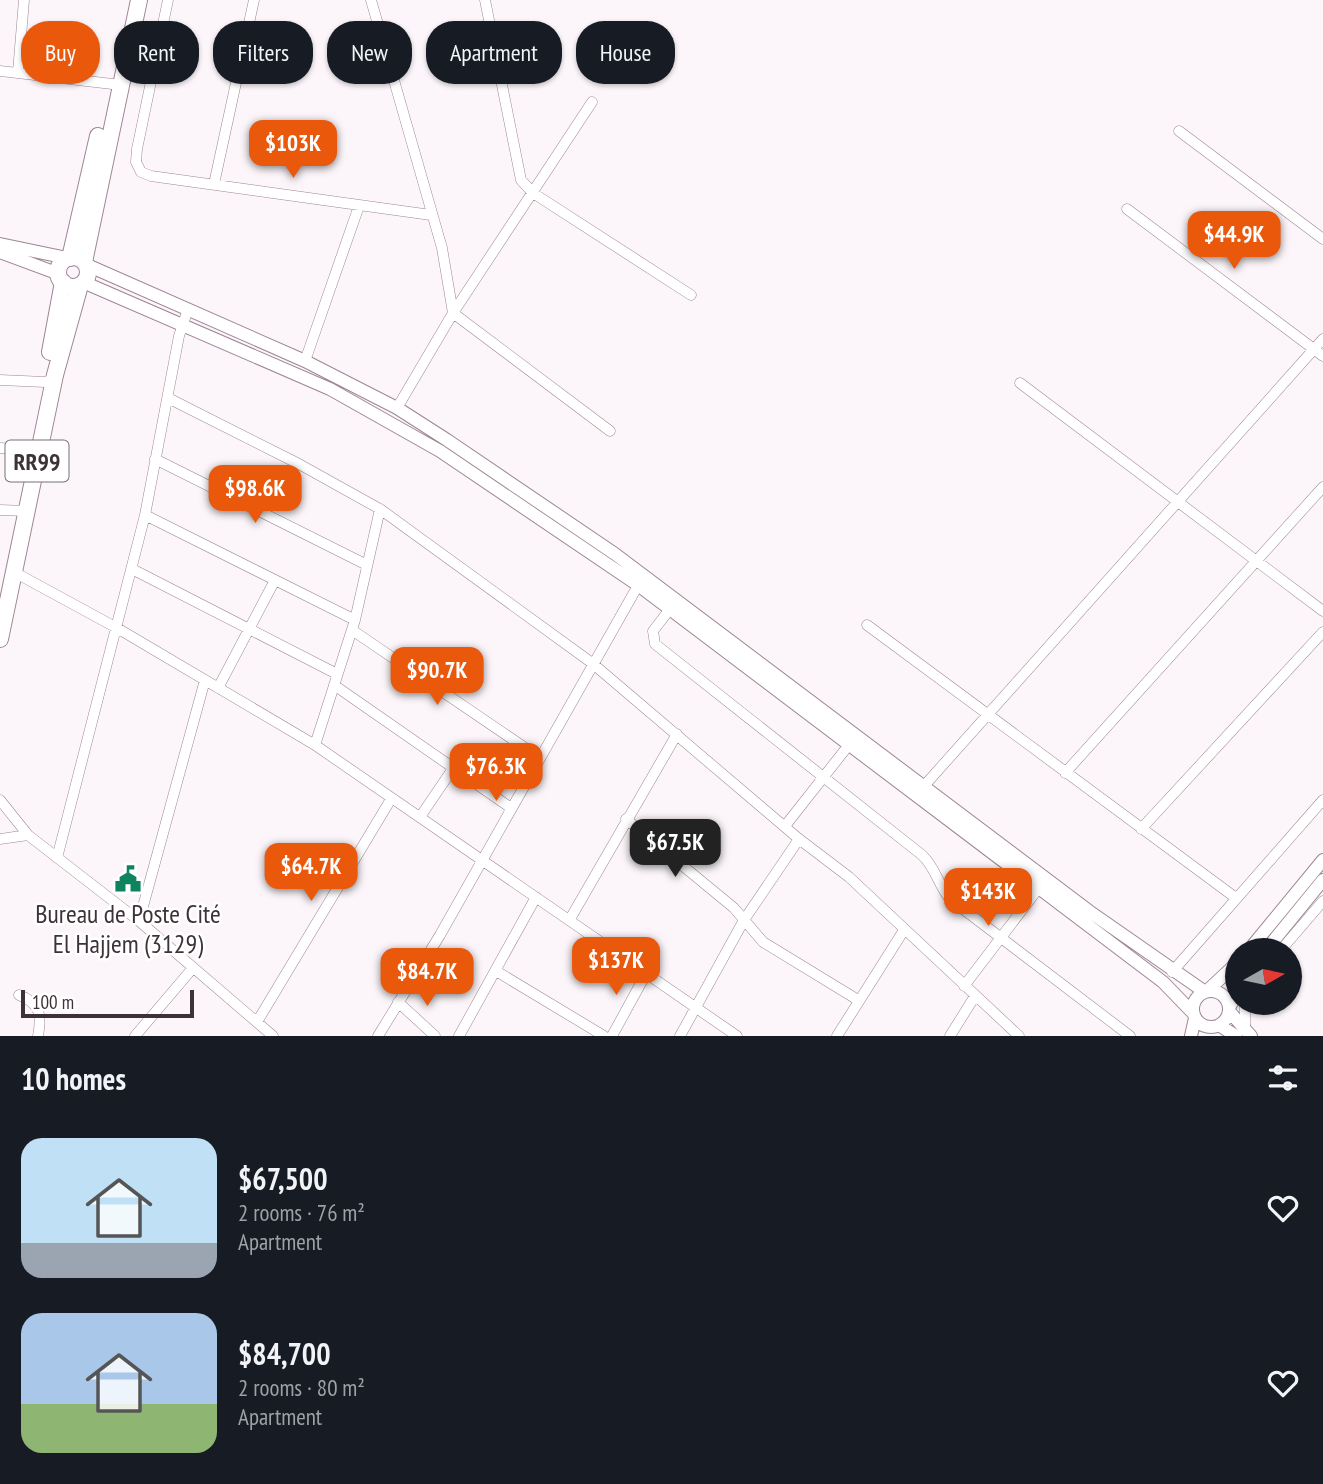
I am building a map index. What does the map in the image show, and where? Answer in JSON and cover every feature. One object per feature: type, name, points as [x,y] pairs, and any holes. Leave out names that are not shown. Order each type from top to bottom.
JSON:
[{"type":"main road","points":[[126,21],[129,0]]},
{"type":"main road","points":[[133,21],[139,0]]},
{"type":"main road","points":[[77,261],[116,84]]},
{"type":"main road","points":[[77,261],[88,274],[71,281],[61,265],[77,261]]},
{"type":"main road","name":"RR99","points":[[0,594],[22,511],[71,281]]},
{"type":"main road","name":"RR99","points":[[0,639],[14,572],[30,450],[49,380]]},
{"type":"street","points":[[18,72],[24,0]]},
{"type":"street","points":[[168,0],[136,162],[144,174],[431,215]]},
{"type":"street","points":[[214,184],[254,0]]},
{"type":"street","points":[[371,0],[447,270],[453,313],[610,430]]},
{"type":"street","points":[[485,0],[521,180],[533,193],[691,295]]},
{"type":"street","points":[[0,71],[114,84]]},
{"type":"street","points":[[397,408],[453,313],[592,102]]},
{"type":"street","points":[[1179,131],[1323,239]]},
{"type":"street","points":[[305,361],[359,206]]},
{"type":"street","points":[[1127,209],[1323,356]]},
{"type":"street","points":[[0,244],[77,261],[305,361],[397,408],[641,580],[1172,972],[1206,992],[1219,993],[1225,1003]]},
{"type":"street","points":[[0,252],[183,324],[330,389],[407,430],[641,580],[670,609],[1163,982],[1205,1026],[1244,1034]]},
{"type":"street","points":[[57,858],[145,515],[188,309]]},
{"type":"street","points":[[923,786],[1323,340]]},
{"type":"street","points":[[0,380],[49,380]]},
{"type":"street","points":[[1020,383],[1323,611]]},
{"type":"street","points":[[168,398],[299,464],[380,509],[592,663],[799,839],[849,877],[1019,1036]]},
{"type":"street","points":[[0,449],[30,450]]},
{"type":"street","points":[[155,459],[367,565]]},
{"type":"street","points":[[1065,773],[1323,487]]},
{"type":"street","points":[[315,744],[353,625],[380,509]]},
{"type":"street","points":[[0,510],[22,511]]},
{"type":"street","points":[[145,515],[275,580],[353,625],[540,758]]},
{"type":"street","points":[[132,569],[337,674]]},
{"type":"street","points":[[14,572],[117,628],[315,744],[391,799],[696,1005],[737,1036]]},
{"type":"street","points":[[218,688],[275,580]]},
{"type":"street","points":[[378,1036],[641,580]]},
{"type":"street","points":[[670,609],[653,631],[655,644],[930,862],[941,889],[950,900],[1130,1036]]},
{"type":"street","points":[[867,625],[1236,898]]},
{"type":"street","points":[[1141,829],[1323,632]]},
{"type":"street","points":[[139,921],[205,680]]},
{"type":"street","points":[[334,685],[511,807]]},
{"type":"street","points":[[570,919],[677,734]]},
{"type":"street","points":[[785,826],[848,746]]},
{"type":"street","points":[[421,817],[454,767]]},
{"type":"street","points":[[257,1022],[391,799]]},
{"type":"street","points":[[0,800],[28,835],[139,921],[273,1036]]},
{"type":"street","points":[[1172,972],[1323,800]]},
{"type":"street","points":[[626,819],[734,908],[763,942],[858,1000]]},
{"type":"street","points":[[0,839],[28,835]]},
{"type":"street","points":[[680,1036],[744,920],[799,839]]},
{"type":"street","points":[[1259,938],[1323,860]]},
{"type":"street","points":[[1276,938],[1323,880]]},
{"type":"street","points":[[964,986],[1038,889]]},
{"type":"street","points":[[459,1036],[537,897]]},
{"type":"street","points":[[1291,938],[1323,901]]},
{"type":"street","points":[[837,1036],[904,930]]},
{"type":"street","points":[[135,1036],[192,969]]},
{"type":"street","points":[[496,971],[604,1036]]},
{"type":"street","points":[[612,1036],[647,972]]},
{"type":"street","points":[[1191,1036],[1194,1003],[1225,974]]},
{"type":"street","points":[[19,995],[37,1004],[40,1012],[38,1036]]},
{"type":"street","points":[[950,1036],[975,996]]},
{"type":"street","points":[[398,1002],[435,1036]]},
{"type":"street","points":[[1232,1015],[1244,1034]]},
{"type":"street","points":[[1244,1034],[1245,1015]]},
{"type":"place","name":"Bureau de Poste Cité El Hajjem (3129)","points":[[128,879]]}]
